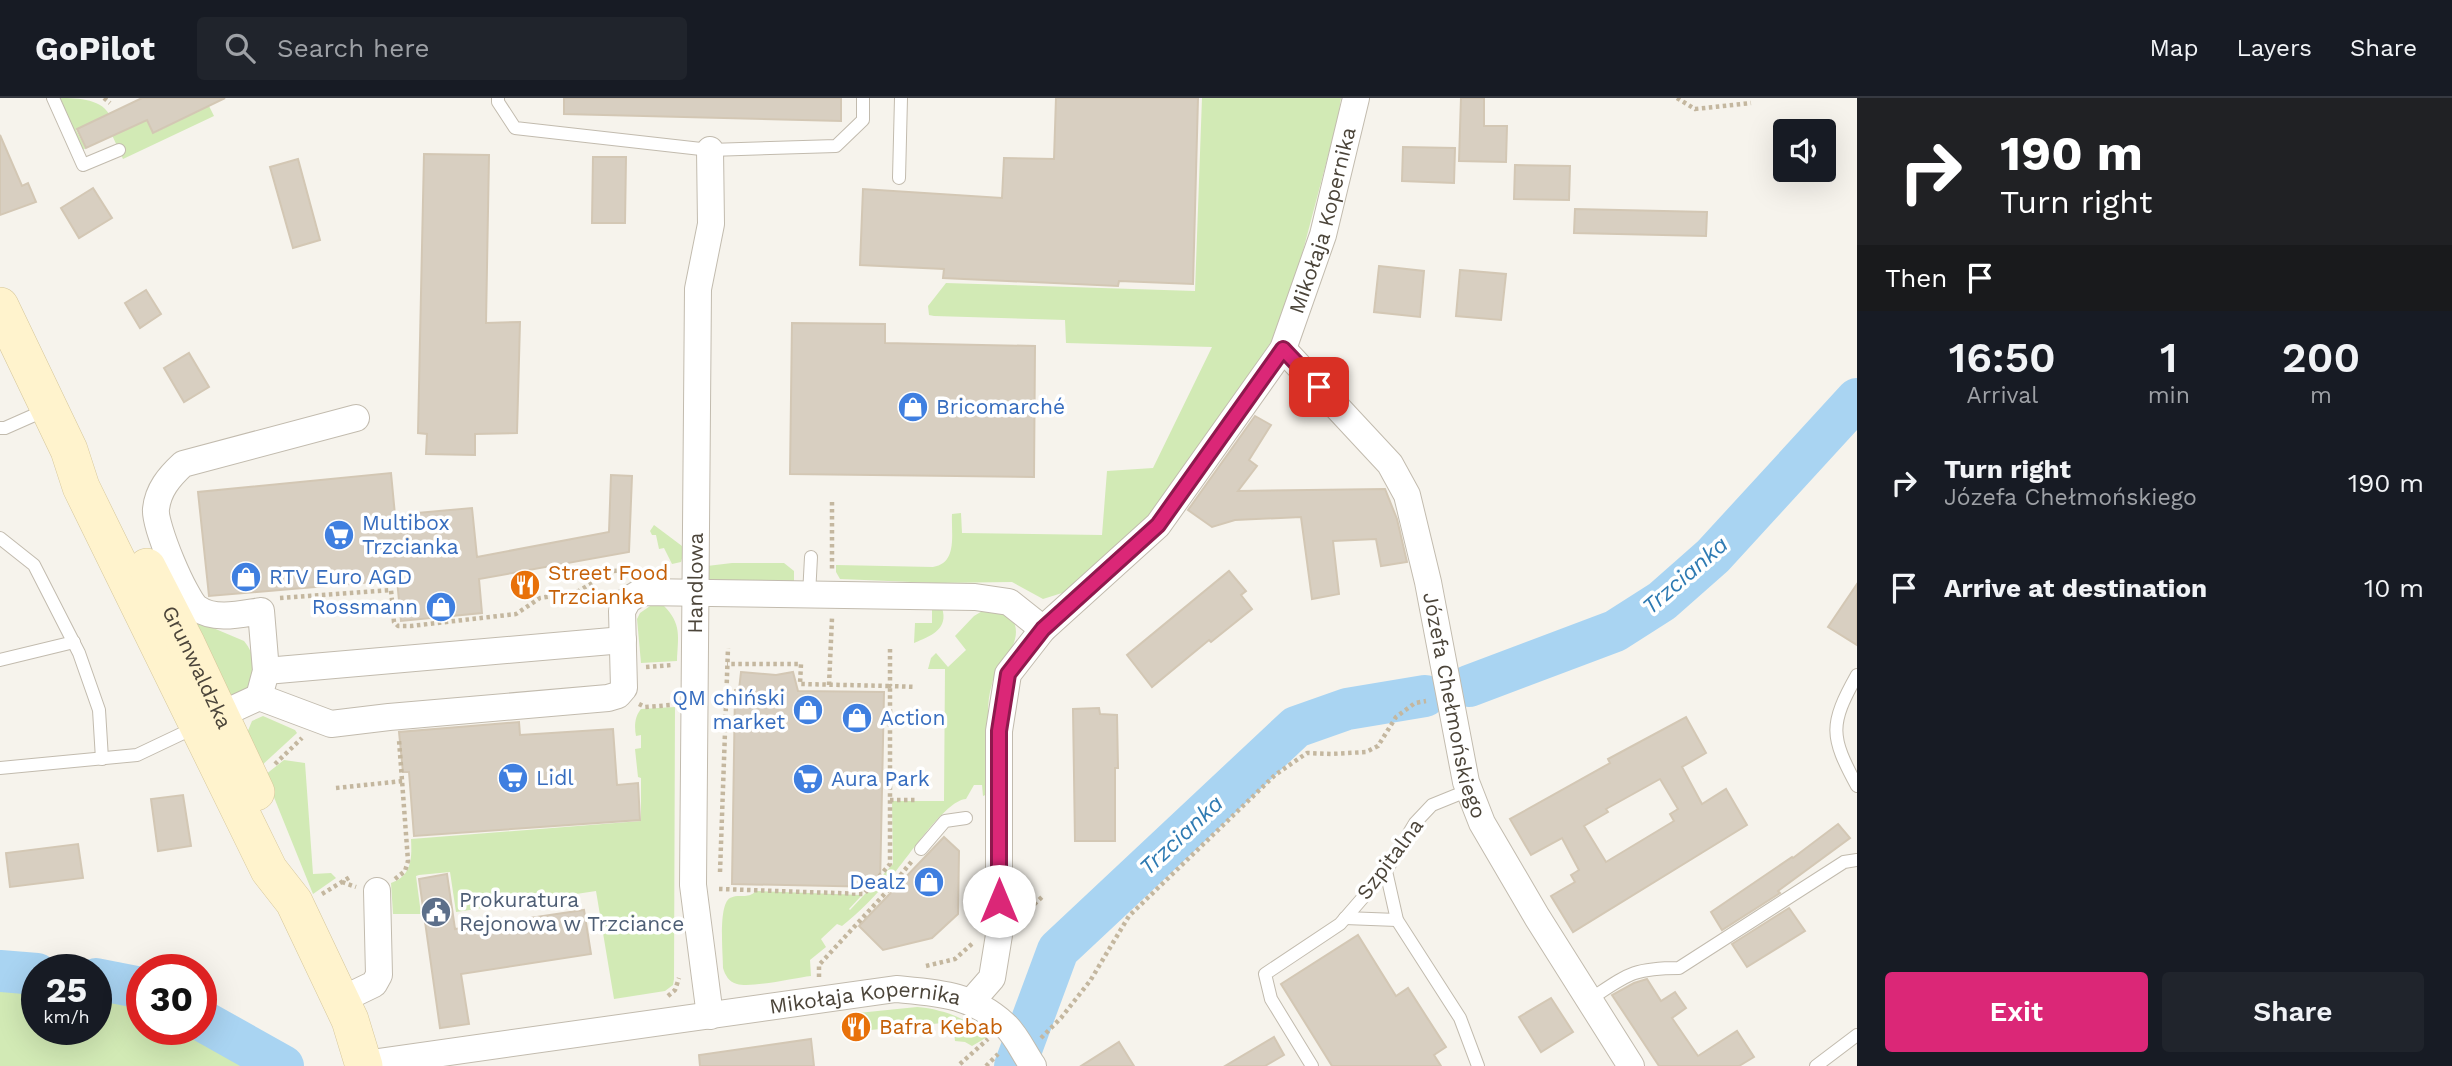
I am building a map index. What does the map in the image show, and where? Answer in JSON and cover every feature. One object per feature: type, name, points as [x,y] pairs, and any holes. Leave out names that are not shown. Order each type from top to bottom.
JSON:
[{"type":"main road","name":"Grunwaldzka","points":[[0,306],[69,450],[74,470],[102,530],[209,720],[251,779],[303,901],[350,1020],[364,1065]]},
{"type":"main road","name":"Grunwaldzka","points":[[69,450],[86,470],[131,538],[170,612],[209,720]]},
{"type":"street","name":"Mikołaja Kopernika","points":[[364,1065],[896,989],[954,995],[971,1002],[992,978],[999,935],[999,731],[1008,674],[1043,629],[1158,525],[1283,349],[1323,235],[1356,98]]},
{"type":"street","name":"Handlowa","points":[[710,150],[711,224],[698,289],[692,885],[710,1016]]},
{"type":"street","name":"Józefa Chełmońskiego","points":[[1283,349],[1390,464],[1407,495],[1428,582],[1468,790],[1489,835],[1631,1066]]},
{"type":"street","points":[[259,697],[266,671],[261,611],[233,615],[211,614],[196,607],[180,582],[158,529],[155,511],[160,491],[169,477],[183,464],[356,418]]},
{"type":"street","points":[[209,720],[259,697],[331,724],[608,698],[618,695],[624,688],[622,611],[628,600],[641,592],[986,599],[1009,602],[1043,629]]},
{"type":"street","points":[[266,671],[624,640]]},
{"type":"street","points":[[341,1000],[374,984],[379,975],[375,886]]},
{"type":"street","points":[[971,1002],[1000,1036],[1035,1054]]},
{"type":"lane","points":[[53,98],[83,165],[119,150]]},
{"type":"lane","points":[[498,98],[515,128],[710,150],[836,146],[863,120],[863,98]]},
{"type":"lane","points":[[899,177],[901,98]]},
{"type":"lane","points":[[0,428],[49,408]]},
{"type":"lane","points":[[0,538],[34,565],[74,642],[99,710],[102,759]]},
{"type":"lane","points":[[809,595],[811,557]]},
{"type":"lane","points":[[0,660],[74,642]]},
{"type":"lane","points":[[1857,675],[1843,700],[1834,730],[1844,762],[1857,786]]},
{"type":"lane","points":[[0,768],[137,755],[209,720]]},
{"type":"lane","name":"Szpitalna","points":[[1306,1064],[1271,999],[1265,974],[1345,918],[1386,871],[1415,823],[1432,804],[1468,790]]},
{"type":"lane","points":[[921,849],[945,821],[966,818]]},
{"type":"lane","points":[[1589,1000],[1628,974],[1648,968],[1679,968],[1844,862],[1857,860]]},
{"type":"lane","points":[[1386,871],[1397,920],[1460,1018],[1478,1066]]},
{"type":"lane","points":[[1345,918],[1397,920]]},
{"type":"lane","points":[[1816,1066],[1857,1035]]},
{"type":"path","points":[[104,98],[110,103]]},
{"type":"path","points":[[1677,98],[1695,109],[1751,103]]},
{"type":"path","points":[[831,502],[832,558]]},
{"type":"path","points":[[273,599],[391,590],[394,622],[398,625],[516,614],[540,598],[576,592],[622,611]]},
{"type":"path","points":[[719,898],[728,648]]},
{"type":"path","points":[[719,889],[864,894],[890,864],[890,649]]},
{"type":"path","points":[[727,664],[801,664],[800,684],[916,687]]},
{"type":"path","points":[[624,668],[680,665]]},
{"type":"path","points":[[618,695],[645,707],[679,705]]},
{"type":"path","points":[[1035,1054],[1090,981],[1129,916],[1275,775],[1307,753],[1366,752],[1378,746],[1396,717],[1415,703],[1450,697]]},
{"type":"path","points":[[342,881],[375,886],[399,877],[405,871],[408,862],[399,736]]},
{"type":"path","points":[[267,770],[301,739]]},
{"type":"path","points":[[335,788],[403,781]]},
{"type":"path","points":[[890,800],[915,800]]},
{"type":"path","points":[[810,983],[819,982],[819,965],[890,888],[921,849]]},
{"type":"path","points":[[303,901],[350,877]]},
{"type":"path","points":[[1019,918],[1044,895]]},
{"type":"path","points":[[915,968],[955,959],[978,936]]},
{"type":"path","points":[[664,998],[675,990],[679,981],[678,971]]},
{"type":"path","points":[[960,1064],[1000,1036]]},
{"type":"path","points":[[986,1066],[1000,1036]]},
{"type":"green space","points":[[55,98],[93,102],[109,114],[76,130],[86,148],[81,151]]},
{"type":"green space","points":[[205,98],[214,116],[123,159],[112,135],[147,119],[154,133],[204,108]]},
{"type":"green space","points":[[1202,98],[1341,98],[1295,281],[1273,339],[1157,512],[1065,597],[1062,593],[1043,599],[1012,582],[936,583],[840,579],[836,565],[933,567],[941,564],[950,554],[952,546],[952,514],[961,513],[962,533],[1102,535],[1107,471],[1153,468],[1212,347],[1066,343],[1065,320],[934,316],[929,315],[928,306],[946,283],[1195,291]]},
{"type":"green space","points":[[654,525],[682,546],[684,552],[681,562],[672,564],[664,548],[659,549],[656,535],[652,535],[650,531]]},
{"type":"green space","points":[[784,563],[794,571],[794,581],[791,584],[708,581],[707,566]]},
{"type":"green space","points":[[653,604],[664,606],[674,619],[678,631],[677,661],[641,663],[637,619],[640,613]]},
{"type":"green space","points":[[932,604],[942,608],[944,615],[941,626],[914,643],[915,623],[932,623]]},
{"type":"green space","points":[[989,607],[1011,619],[1016,633],[1012,648],[992,684],[989,697],[988,725],[992,766],[990,793],[983,796],[982,785],[974,785],[966,799],[957,802],[937,819],[868,902],[842,926],[837,924],[821,939],[826,947],[810,960],[811,976],[752,985],[732,982],[723,968],[722,941],[724,910],[730,898],[750,895],[756,891],[862,895],[850,910],[893,864],[892,801],[944,801],[945,669],[928,669],[931,658],[936,653],[948,667],[966,650],[955,636],[974,616]]},
{"type":"green space","points":[[192,619],[244,641],[254,668],[252,686],[233,695],[224,693]]},
{"type":"green space","points":[[675,707],[674,979],[673,985],[665,991],[614,999],[596,891],[456,912],[450,872],[419,875],[416,876],[421,914],[393,914],[391,883],[407,871],[411,859],[411,839],[641,821],[641,778],[638,777],[635,749],[641,748],[641,735],[636,736],[636,718],[641,709]]},
{"type":"green space","points":[[263,716],[297,733],[260,767],[247,733],[252,721]]},
{"type":"green space","points":[[284,760],[305,763],[313,874],[331,873],[336,878],[313,894],[265,775]]},
{"type":"green space","points":[[0,973],[21,975],[21,1045],[112,1045],[112,984],[126,988],[126,1045],[217,1045],[217,1031],[279,1066],[0,1066]]},
{"type":"green space","points":[[917,1007],[955,1016],[989,1036],[972,1046],[955,1041],[953,1022],[860,1031],[858,1013]]},
{"type":"building","points":[[142,98],[225,98],[153,133],[147,120],[86,148],[77,129]]},
{"type":"building","points":[[564,98],[841,98],[841,121],[564,114]]},
{"type":"building","points":[[1056,98],[1198,98],[1193,284],[1119,281],[1118,286],[943,278],[944,269],[860,265],[863,189],[1002,198],[1004,158],[1054,159]]},
{"type":"building","points":[[1461,98],[1484,98],[1484,126],[1507,126],[1506,162],[1459,161]]},
{"type":"building","points":[[0,135],[22,186],[28,183],[36,202],[0,215]]},
{"type":"building","points":[[1403,147],[1455,148],[1454,183],[1402,181]]},
{"type":"building","points":[[424,154],[489,155],[486,323],[520,322],[517,433],[475,434],[475,455],[426,454],[427,434],[418,433]]},
{"type":"building","points":[[593,157],[626,157],[625,223],[592,223]]},
{"type":"building","points":[[298,159],[320,240],[293,248],[270,167]]},
{"type":"building","points":[[1515,165],[1570,166],[1569,200],[1514,199]]},
{"type":"building","points":[[93,188],[112,218],[79,238],[61,208]]},
{"type":"building","points":[[1575,209],[1707,212],[1706,236],[1574,233]]},
{"type":"building","points":[[1379,266],[1424,271],[1420,317],[1374,312]]},
{"type":"building","points":[[1460,270],[1506,274],[1501,320],[1456,316]]},
{"type":"building","points":[[146,290],[161,314],[140,328],[125,303]]},
{"type":"building","name":"Bricomarché","points":[[792,323],[885,324],[885,343],[1035,346],[1034,477],[790,474]]},
{"type":"building","points":[[189,353],[209,387],[184,402],[164,368]]},
{"type":"building","points":[[1255,416],[1271,425],[1249,460],[1257,466],[1238,491],[1385,489],[1397,519],[1407,562],[1381,566],[1376,539],[1333,541],[1339,594],[1312,599],[1301,517],[1235,520],[1212,527],[1188,510]]},
{"type":"building","name":"Multibox Trzcianka","points":[[391,473],[395,515],[472,508],[477,557],[609,532],[611,475],[632,476],[629,552],[479,579],[482,613],[401,621],[397,580],[209,596],[198,492]]},
{"type":"building","points":[[1229,571],[1246,591],[1241,595],[1252,609],[1152,687],[1127,655]]},
{"type":"building","points":[[1857,584],[1857,645],[1828,627]]},
{"type":"building","name":"Aura Park","points":[[741,672],[776,675],[793,672],[798,691],[884,692],[880,887],[732,884],[735,690],[739,690]]},
{"type":"building","points":[[1099,708],[1100,714],[1117,715],[1115,841],[1075,841],[1073,709]]},
{"type":"building","points":[[1686,717],[1706,753],[1682,767],[1702,804],[1726,789],[1747,825],[1573,932],[1551,896],[1575,882],[1571,875],[1579,870],[1562,838],[1531,855],[1510,819],[1610,763],[1608,759]],"holes":[[[1660,779],[1678,809],[1670,814],[1674,821],[1606,862],[1584,826],[1608,812],[1606,809]]]},
{"type":"building","name":"Lidl","points":[[519,722],[520,735],[613,729],[617,785],[638,783],[640,820],[414,836],[409,772],[403,772],[399,732]]},
{"type":"building","points":[[183,795],[191,846],[158,851],[151,799]]},
{"type":"building","points":[[1838,824],[1850,838],[1778,891],[1780,893],[1722,930],[1711,912],[1793,858]]},
{"type":"building","name":"Dealz","points":[[944,837],[959,851],[958,914],[932,938],[883,950],[859,926]]},
{"type":"building","points":[[78,844],[83,878],[10,887],[6,853]]},
{"type":"building","points":[[447,874],[455,929],[584,910],[591,954],[461,974],[469,1024],[440,1028],[419,879]]},
{"type":"building","points":[[1789,908],[1805,931],[1747,967],[1732,944]]},
{"type":"building","points":[[1358,935],[1396,996],[1408,988],[1446,1047],[1434,1055],[1441,1066],[1332,1066],[1281,984]]},
{"type":"building","points":[[1647,979],[1661,1001],[1675,992],[1686,1008],[1672,1018],[1698,1056],[1737,1031],[1754,1057],[1739,1066],[1659,1066],[1612,995]]},
{"type":"building","points":[[1551,998],[1573,1032],[1541,1052],[1519,1017]]},
{"type":"building","points":[[1274,1037],[1284,1055],[1265,1066],[1225,1066]]},
{"type":"building","points":[[811,1039],[814,1066],[700,1066],[699,1055]]},
{"type":"building","points":[[1119,1042],[1134,1066],[1081,1066]]},
{"type":"waterway","name":"Trzcianka","points":[[1469,686],[1615,631],[1662,601],[1713,556],[1857,399]]},
{"type":"waterway","name":"Trzcianka","points":[[1015,1066],[1058,950],[1296,727],[1347,709],[1425,696]]},
{"type":"waterway","name":"Trzcianka","points":[[0,971],[21,973]]},
{"type":"waterway","name":"Trzcianka","points":[[112,982],[126,985]]},
{"type":"waterway","name":"Trzcianka","points":[[217,1029],[283,1066]]},
{"type":"place","name":"Bricomarché","points":[[913,407]]},
{"type":"place","name":"Multibox Trzcianka","points":[[339,535]]},
{"type":"place","name":"RTV Euro AGD","points":[[246,577]]},
{"type":"place","name":"Street Food Trzcianka","points":[[525,585]]},
{"type":"place","name":"Rossmann","points":[[441,607]]},
{"type":"place","name":"QM chiński market","points":[[808,710]]},
{"type":"place","name":"Action","points":[[857,718]]},
{"type":"place","name":"Lidl","points":[[513,778]]},
{"type":"place","name":"Aura Park","points":[[808,779]]},
{"type":"place","name":"Dealz","points":[[929,882]]},
{"type":"place","name":"Prokuratura Rejonowa w Trzciance","points":[[436,912]]},
{"type":"place","name":"Bafra Kebab","points":[[856,1027]]},
{"type":"route","points":[[999,901],[999,731],[1008,674],[1043,629],[1158,525],[1283,349],[1319,387]]}]
